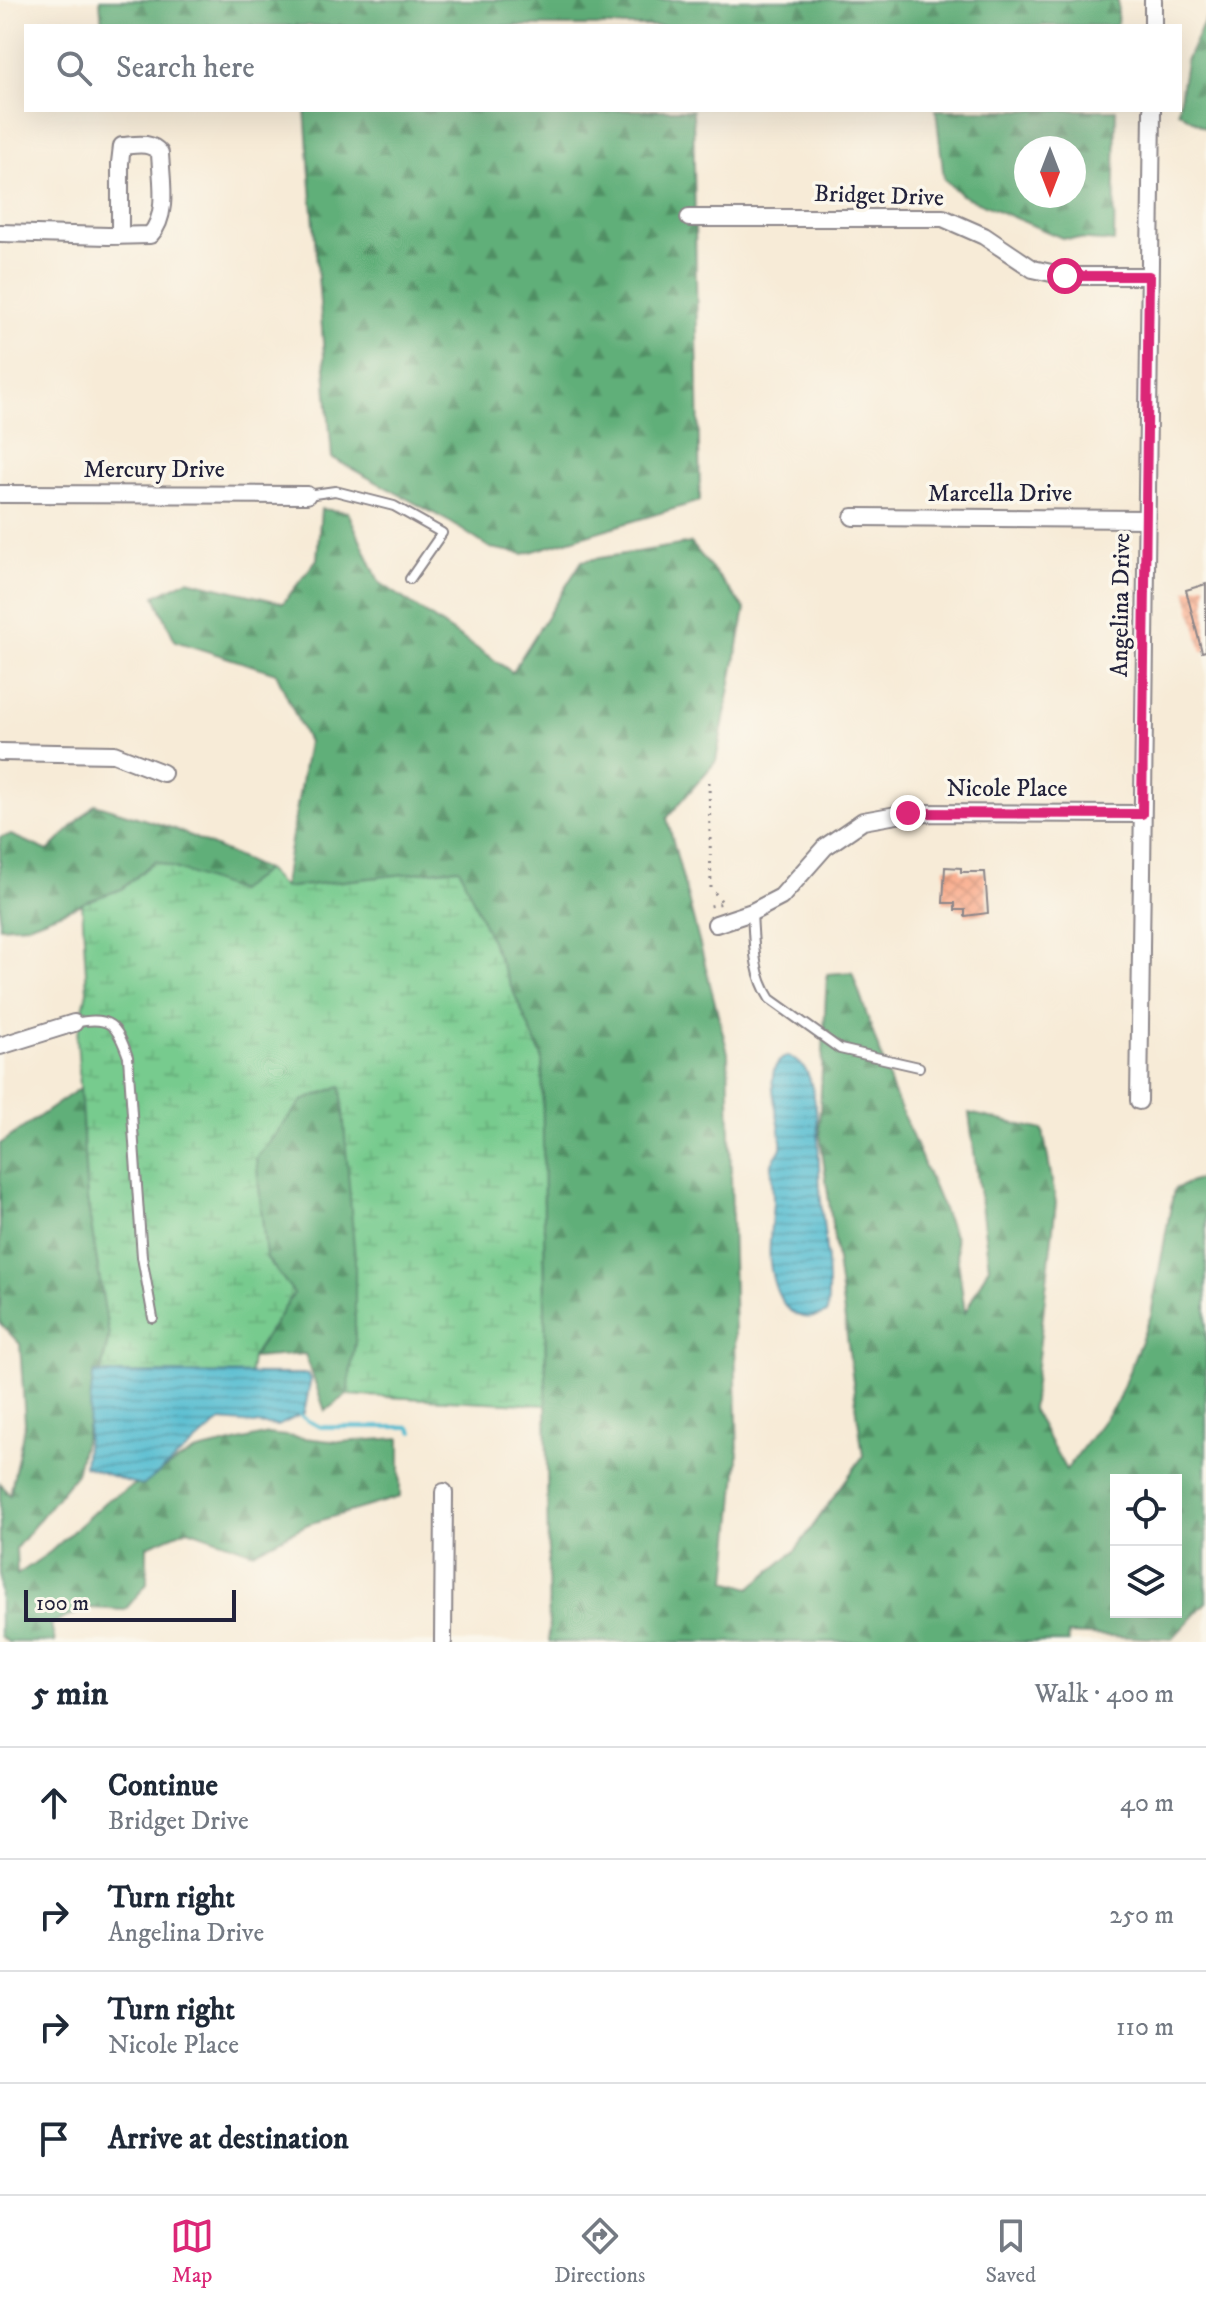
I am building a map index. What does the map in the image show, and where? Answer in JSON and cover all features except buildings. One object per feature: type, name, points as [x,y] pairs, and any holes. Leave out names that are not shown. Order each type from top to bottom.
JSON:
[{"type":"street","points":[[1153,0],[1153,24]]},
{"type":"street","name":"Angelina Drive","points":[[1139,1101],[1152,112]]},
{"type":"street","points":[[0,233],[120,236],[150,235],[158,227],[162,203],[160,153],[154,146],[122,146],[120,236]]},
{"type":"street","name":"Bridget Drive","points":[[689,218],[943,218],[984,236],[1033,269],[1065,276],[1149,276]]},
{"type":"street","name":"Mercury Drive","points":[[0,494],[307,495]]},
{"type":"street","name":"Marcella Drive","points":[[853,517],[1146,519]]},
{"type":"street","points":[[0,752],[114,754],[163,773]]},
{"type":"street","name":"Nicole Place","points":[[716,924],[752,912],[781,897],[825,847],[863,821],[908,813],[1142,814]]},
{"type":"street","points":[[0,1046],[74,1023]]},
{"type":"street","points":[[443,1642],[444,1492]]},
{"type":"lane","points":[[307,495],[335,491],[394,506],[442,533],[410,579]]},
{"type":"lane","points":[[752,912],[757,973],[770,999],[840,1049],[919,1067]]},
{"type":"lane","points":[[74,1023],[89,1020],[107,1022],[120,1033],[128,1057],[142,1257],[153,1318]]},
{"type":"path","points":[[709,782],[711,888],[723,903],[710,906]]},
{"type":"green space","points":[[100,0],[1118,0],[1117,24],[102,24]]},
{"type":"green space","points":[[1206,18],[1206,129],[1180,112],[1182,112],[1186,61]]},
{"type":"green space","points":[[305,112],[693,112],[700,501],[524,554],[490,548],[450,522],[332,458]]},
{"type":"green space","points":[[936,112],[1116,112],[1114,242],[1062,238],[961,195],[944,179]]},
{"type":"green space","points":[[321,509],[348,512],[379,582],[512,672],[582,561],[691,543],[745,609],[716,761],[667,818],[728,1053],[738,1461],[727,1581],[750,1588],[795,1551],[863,1456],[819,1127],[827,974],[852,972],[893,1091],[955,1238],[965,1313],[989,1266],[969,1113],[1043,1130],[1056,1203],[1032,1409],[1066,1470],[1117,1402],[1151,1315],[1174,1189],[1206,1176],[1206,1602],[1172,1639],[1068,1634],[1069,1642],[549,1642],[542,1057],[458,868],[283,888],[308,742],[276,673],[175,641],[155,596],[188,580],[283,603],[317,559]]},
{"type":"green space","points":[[95,804],[175,829],[266,870],[238,891],[155,861],[122,889],[28,925],[0,927],[0,837],[11,835],[48,851]]},
{"type":"green space","points":[[155,861],[238,891],[266,870],[284,888],[459,868],[542,1057],[546,1405],[347,1395],[355,1344],[355,1259],[341,1086],[302,1101],[256,1158],[266,1257],[294,1293],[252,1357],[250,1374],[101,1373],[109,1336],[87,1199],[77,1038],[87,991],[82,903],[122,889]]},
{"type":"green space","points":[[342,1086],[355,1259],[355,1344],[347,1395],[325,1411],[305,1354],[252,1358],[294,1293],[266,1257],[256,1158],[302,1101]]},
{"type":"green space","points":[[80,1088],[87,1199],[109,1336],[76,1474],[16,1548],[17,1575],[50,1552],[106,1501],[194,1452],[268,1434],[340,1442],[400,1438],[400,1497],[308,1524],[253,1552],[188,1529],[147,1546],[147,1584],[125,1610],[89,1608],[51,1624],[55,1642],[8,1642],[0,1636],[0,1483],[10,1495],[25,1423],[20,1344],[0,1323],[0,1144]]},
{"type":"water","points":[[788,1056],[801,1064],[807,1073],[817,1117],[828,1298],[827,1313],[814,1317],[803,1317],[786,1306],[775,1287],[770,1263],[772,1163],[781,1147],[774,1071],[779,1062]]},
{"type":"water","points":[[308,1374],[311,1379],[304,1413],[278,1426],[221,1421],[144,1485],[84,1466],[93,1375]]},
{"type":"waterway","points":[[300,1415],[321,1427],[409,1427],[413,1432]]},
{"type":"route","points":[[908,813],[1142,814],[1149,276],[1065,276]]}]
